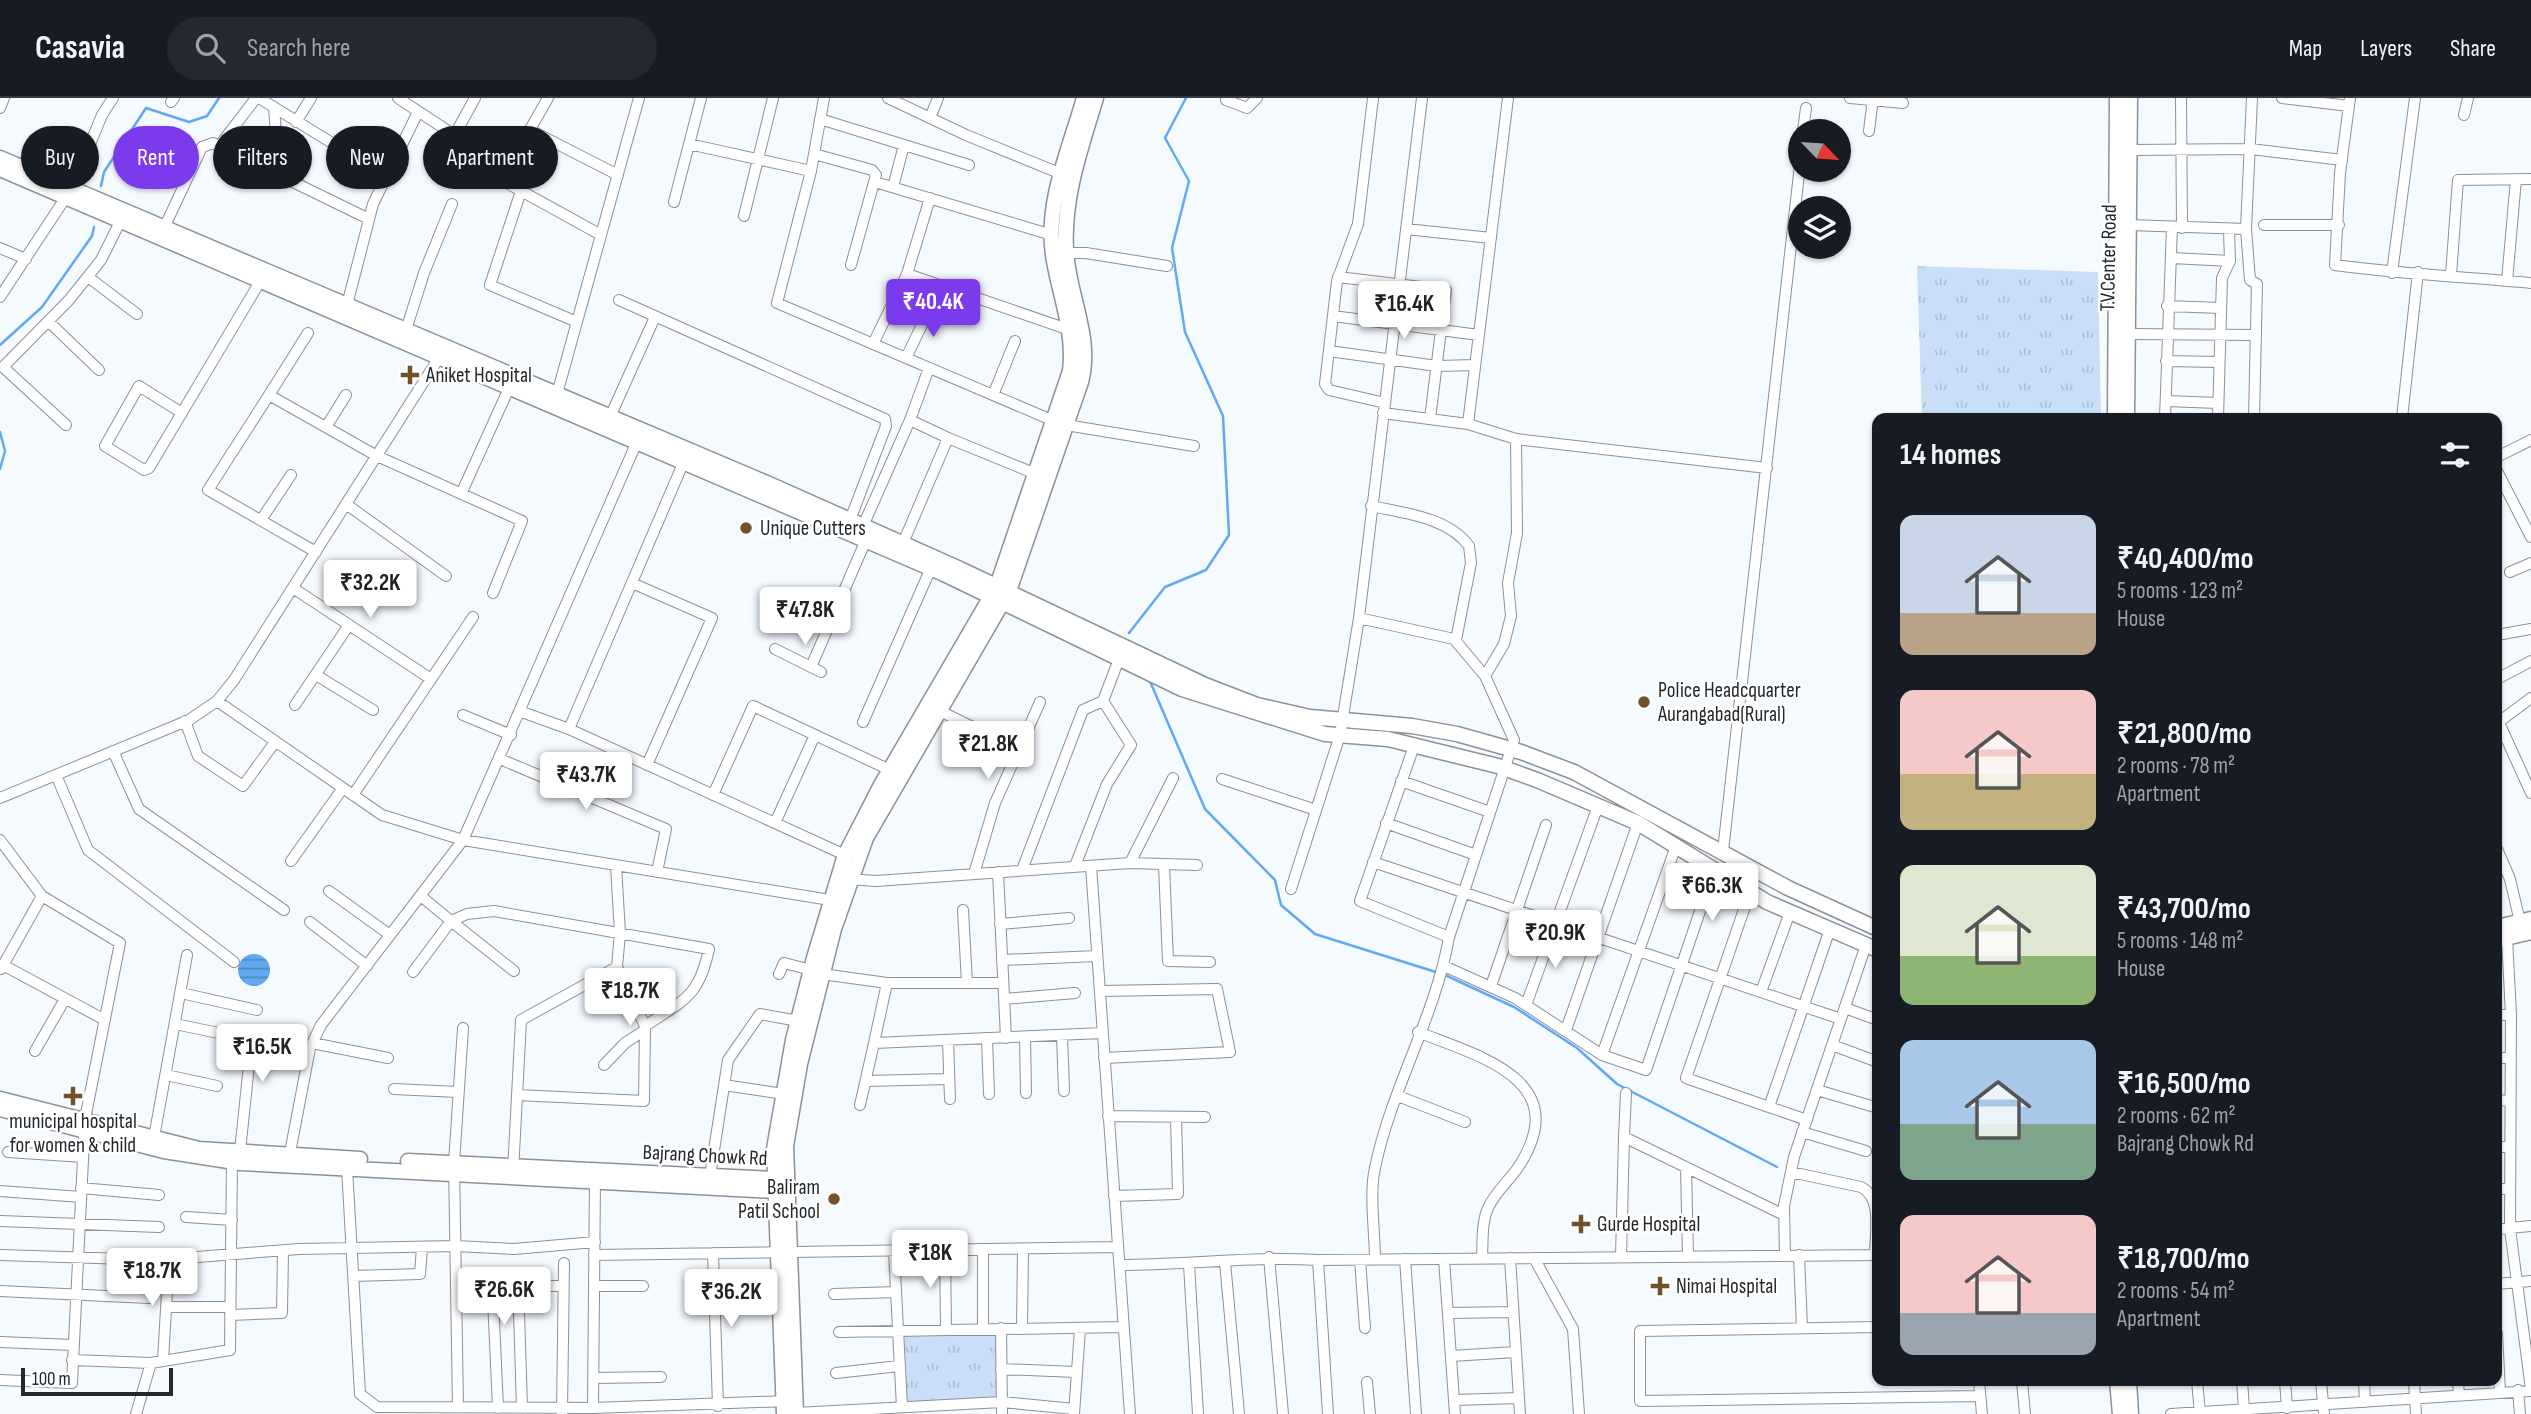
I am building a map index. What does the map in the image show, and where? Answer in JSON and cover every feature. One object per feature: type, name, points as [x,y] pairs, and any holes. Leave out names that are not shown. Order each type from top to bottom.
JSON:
[{"type":"street","points":[[0,108],[4,98]]},
{"type":"street","points":[[0,297],[69,193],[102,115],[113,98]]},
{"type":"street","points":[[235,126],[258,98],[326,140]]},
{"type":"street","points":[[296,122],[311,98]]},
{"type":"street","points":[[398,98],[437,126]]},
{"type":"street","points":[[460,126],[475,98]]},
{"type":"street","points":[[532,126],[548,98]]},
{"type":"street","points":[[557,394],[639,98]]},
{"type":"street","points":[[674,202],[701,98]]},
{"type":"street","points":[[744,216],[773,98]]},
{"type":"street","points":[[824,98],[811,171],[777,303],[1060,423],[1194,446]]},
{"type":"street","points":[[930,118],[938,98]]},
{"type":"street","points":[[791,1408],[783,1253],[774,1149],[798,1021],[845,879],[940,711],[1000,594],[1067,403],[1086,365],[1086,350],[1066,253],[1065,208],[1068,177],[1084,98]]},
{"type":"street","points":[[1067,403],[1073,346],[1053,253],[1052,209],[1068,177],[1096,98]]},
{"type":"street","points":[[1226,100],[1247,108],[1258,98]]},
{"type":"street","points":[[1373,98],[1358,224],[1338,276],[1326,388],[1384,408],[1430,419],[1468,424],[1516,439],[1767,468]]},
{"type":"street","points":[[1291,890],[1341,728],[1359,618],[1422,98]]},
{"type":"street","points":[[1468,424],[1508,98]]},
{"type":"street","points":[[1850,98],[1903,103]]},
{"type":"street","name":"T.V.Center Road","points":[[2115,413],[2117,98]]},
{"type":"street","name":"T.V.Center Road","points":[[2127,413],[2130,98]]},
{"type":"street","points":[[2165,413],[2167,306],[2177,228],[2181,98]]},
{"type":"street","points":[[2252,98],[2246,229],[2250,280],[2256,284],[2254,413]]},
{"type":"street","points":[[2282,98],[2349,102],[2342,160],[2336,265],[2392,273],[2418,272],[2531,283]]},
{"type":"street","points":[[2392,273],[2416,98]]},
{"type":"street","points":[[2463,116],[2468,98]]},
{"type":"street","points":[[1870,131],[1873,99]]},
{"type":"street","points":[[896,100],[930,118],[1068,177]]},
{"type":"street","points":[[274,107],[275,126]]},
{"type":"street","points":[[1805,119],[1806,108]]},
{"type":"street","points":[[347,305],[373,204],[417,114]]},
{"type":"street","points":[[820,119],[969,165]]},
{"type":"street","points":[[164,228],[202,147],[213,144]]},
{"type":"street","points":[[558,144],[618,174]]},
{"type":"street","points":[[689,144],[811,171]]},
{"type":"street","points":[[893,187],[904,145]]},
{"type":"street","points":[[2130,150],[2251,149],[2342,160]]},
{"type":"street","points":[[814,154],[872,170],[876,175],[851,265]]},
{"type":"street","points":[[0,158],[120,222],[261,281],[557,394],[610,417],[639,436]]},
{"type":"street","points":[[0,169],[164,228],[406,330],[510,386],[639,436],[860,529],[903,543],[1119,659],[1182,689],[1300,727],[1412,726],[1457,734],[1511,749],[1574,772],[1788,888],[1872,926]]},
{"type":"street","points":[[2507,281],[2516,179]]},
{"type":"street","points":[[2451,275],[2458,180],[2531,179]]},
{"type":"street","points":[[875,182],[1052,235]]},
{"type":"street","points":[[1723,851],[1798,182]]},
{"type":"street","points":[[309,189],[369,219]]},
{"type":"street","points":[[517,189],[601,235]]},
{"type":"street","points":[[521,191],[490,285],[577,322]]},
{"type":"street","points":[[873,344],[906,274],[930,198]]},
{"type":"street","points":[[406,330],[424,273],[452,204]]},
{"type":"street","points":[[66,425],[3,367],[88,277],[101,260],[120,222]]},
{"type":"street","points":[[2129,225],[2246,229]]},
{"type":"street","points":[[2264,225],[2339,225]]},
{"type":"street","points":[[1406,229],[1491,238]]},
{"type":"street","points":[[2218,413],[2222,278],[2230,261],[2229,229]]},
{"type":"street","points":[[0,248],[26,259]]},
{"type":"street","points":[[1066,253],[1086,253],[1167,266]]},
{"type":"street","points":[[2172,258],[2230,261]]},
{"type":"street","points":[[2403,413],[2418,272]]},
{"type":"street","points":[[906,274],[1070,330]]},
{"type":"street","points":[[1338,276],[1446,290],[1430,419]]},
{"type":"street","points":[[88,277],[137,314]]},
{"type":"street","points":[[182,413],[139,386],[106,446],[146,470],[182,413],[261,281]]},
{"type":"street","points":[[619,300],[885,419],[886,426],[860,529]]},
{"type":"street","points":[[906,358],[931,306]]},
{"type":"street","points":[[2167,306],[2221,308]]},
{"type":"street","points":[[610,417],[655,317]]},
{"type":"street","points":[[1333,317],[1479,335]]},
{"type":"street","points":[[48,321],[99,370]]},
{"type":"street","points":[[308,333],[208,490],[316,552]]},
{"type":"street","points":[[2128,334],[2256,335]]},
{"type":"street","points":[[993,395],[1015,341]]},
{"type":"street","points":[[1329,351],[1437,366],[1475,365]]},
{"type":"street","points":[[0,798],[186,721],[217,701],[234,680],[443,352]]},
{"type":"street","points":[[2166,361],[2219,362]]},
{"type":"street","points":[[811,667],[860,529],[910,420],[929,368]]},
{"type":"street","points":[[461,494],[510,386]]},
{"type":"street","points":[[270,395],[377,456],[523,521],[493,593]]},
{"type":"street","points":[[326,427],[346,395]]},
{"type":"street","points":[[2166,401],[2218,403]]},
{"type":"street","points":[[910,420],[1036,474]]},
{"type":"street","points":[[845,879],[845,855],[890,770],[1000,594],[1036,474],[1060,423]]},
{"type":"street","points":[[289,1160],[311,1046],[321,1026],[463,840],[522,712],[639,436]]},
{"type":"street","points":[[903,543],[948,438]]},
{"type":"street","points":[[1485,676],[1504,644],[1511,616],[1508,583],[1517,533],[1516,439]]},
{"type":"street","points":[[2502,454],[2531,440]]},
{"type":"street","points":[[686,456],[860,529],[931,568],[1000,594],[1205,685],[1257,705],[1505,768],[1598,806],[1638,823],[1750,892],[1872,947],[1845,1007],[1802,1132],[1791,1172],[1784,1215],[1786,1256]]},
{"type":"street","points":[[569,729],[686,456]]},
{"type":"street","points":[[261,520],[291,475]]},
{"type":"street","points":[[2502,481],[2531,537]]},
{"type":"street","points":[[346,504],[446,576]]},
{"type":"street","points":[[1371,506],[1420,516],[1443,526],[1469,546],[1472,563],[1456,640]]},
{"type":"street","points":[[2510,572],[2531,563]]},
{"type":"street","points":[[863,722],[931,568]]},
{"type":"street","points":[[632,583],[712,618],[647,765]]},
{"type":"street","points":[[293,587],[431,679]]},
{"type":"street","points":[[353,795],[473,617]]},
{"type":"street","points":[[1359,618],[1422,629],[1456,640],[1485,676],[1513,732],[1511,749],[1449,936],[1442,972],[1418,1032],[1374,1170],[1376,1260]]},
{"type":"street","points":[[295,705],[349,625]]},
{"type":"street","points":[[2502,634],[2531,629]]},
{"type":"street","points":[[775,649],[821,671]]},
{"type":"street","points":[[1022,870],[1083,710],[1103,701],[1119,659]]},
{"type":"street","points":[[2502,676],[2531,660]]},
{"type":"street","points":[[316,675],[373,710]]},
{"type":"street","points":[[2502,718],[2530,700]]},
{"type":"street","points":[[217,701],[382,816],[463,840],[838,901]]},
{"type":"street","points":[[1075,866],[1107,784],[1131,745],[1103,701]]},
{"type":"street","points":[[974,874],[995,803],[1040,702]]},
{"type":"street","points":[[713,795],[754,706],[890,770]]},
{"type":"street","points":[[940,711],[1019,749]]},
{"type":"street","points":[[522,712],[569,729],[845,855]]},
{"type":"street","points":[[463,715],[511,735]]},
{"type":"street","points":[[186,721],[198,756],[243,786],[275,742]]},
{"type":"street","points":[[2502,727],[2531,793]]},
{"type":"street","points":[[775,823],[815,735]]},
{"type":"street","points":[[1414,746],[1361,903],[1449,936]]},
{"type":"street","points":[[113,751],[139,809],[284,910]]},
{"type":"street","points":[[500,759],[666,829],[657,872]]},
{"type":"street","points":[[56,775],[88,850],[234,962]]},
{"type":"street","points":[[1130,863],[1172,778]]},
{"type":"street","points":[[1222,779],[1317,810]]},
{"type":"street","points":[[1401,781],[1490,812]]},
{"type":"street","points":[[291,862],[343,789]]},
{"type":"street","points":[[1526,1004],[1598,806]]},
{"type":"street","points":[[1386,823],[1476,855]]},
{"type":"street","points":[[1566,1030],[1638,823]]},
{"type":"street","points":[[1490,986],[1546,825]]},
{"type":"street","points":[[0,840],[42,896],[120,943],[85,1125],[72,1382],[0,1380]]},
{"type":"street","points":[[1602,1055],[1676,846]]},
{"type":"street","points":[[2502,861],[2527,924],[2502,935]]},
{"type":"street","points":[[1373,862],[1841,1019]]},
{"type":"street","points":[[845,879],[876,881],[1130,863],[1197,865]]},
{"type":"street","points":[[1164,865],[1168,961],[1210,962]]},
{"type":"street","points":[[517,1096],[644,1101],[645,1028],[617,967],[621,933],[616,866]]},
{"type":"street","points":[[1091,866],[1130,1414]]},
{"type":"street","points":[[1442,972],[1490,986],[1526,1004],[1602,1055],[1646,1070],[1714,870]]},
{"type":"street","points":[[998,872],[1006,1038]]},
{"type":"street","points":[[2502,881],[2510,879]]},
{"type":"street","points":[[329,891],[390,935]]},
{"type":"street","points":[[1750,892],[1686,1080],[1807,1119]]},
{"type":"street","points":[[42,896],[1,967],[105,1020]]},
{"type":"street","points":[[422,897],[514,971]]},
{"type":"street","points":[[963,910],[967,983]]},
{"type":"street","points":[[413,972],[451,920],[467,914],[494,911],[709,949],[703,978],[685,1000],[625,1043],[604,1065]]},
{"type":"street","points":[[1761,992],[1790,912]]},
{"type":"street","points":[[1000,924],[1069,918]]},
{"type":"street","points":[[310,922],[367,966]]},
{"type":"street","points":[[1769,1107],[1830,929]]},
{"type":"street","points":[[2171,1414],[2244,1409],[2324,1409],[2371,1401],[2531,1390],[2519,1282],[2503,1189],[2511,1147],[2511,1015],[2502,943]]},
{"type":"street","points":[[153,1142],[187,955]]},
{"type":"street","points":[[1002,960],[1097,956]]},
{"type":"street","points":[[779,974],[784,963],[816,972],[887,983],[1003,983]]},
{"type":"street","points":[[513,1171],[521,1020],[617,967]]},
{"type":"street","points":[[778,1185],[816,972]]},
{"type":"street","points":[[860,1105],[887,983]]},
{"type":"street","points":[[1100,991],[1217,989],[1230,1052],[1104,1058]]},
{"type":"street","points":[[181,993],[257,1010]]},
{"type":"street","points":[[1004,999],[1075,993]]},
{"type":"street","points":[[35,1051],[65,999]]},
{"type":"street","points":[[1845,1007],[1872,1018]]},
{"type":"street","points":[[710,1176],[728,1060],[760,1014],[798,1021]]},
{"type":"street","points":[[2502,1015],[2511,1015]]},
{"type":"street","points":[[175,1024],[228,1035]]},
{"type":"street","points":[[458,1407],[454,1168],[463,1028]]},
{"type":"street","points":[[1418,1032],[1489,1060],[1524,1084],[1532,1096],[1535,1130],[1522,1161],[1489,1206],[1482,1258]]},
{"type":"street","points":[[874,1044],[1102,1033]]},
{"type":"street","points":[[1062,1035],[1064,1091]]},
{"type":"street","points":[[1025,1037],[1026,1093]]},
{"type":"street","points":[[72,1360],[151,1363],[230,1350],[235,1155],[255,1038],[388,1058]]},
{"type":"street","points":[[987,1039],[989,1094]]},
{"type":"street","points":[[948,1040],[950,1099]]},
{"type":"street","points":[[1832,1045],[1872,1060]]},
{"type":"street","points":[[2502,1058],[2511,1058]]},
{"type":"street","points":[[166,1075],[217,1086]]},
{"type":"street","points":[[866,1081],[949,1079]]},
{"type":"street","points":[[724,1085],[784,1094]]},
{"type":"street","points":[[394,1088],[458,1092]]},
{"type":"street","points":[[1817,1090],[1872,1106]]},
{"type":"street","points":[[1620,1257],[1626,1093]]},
{"type":"street","points":[[1398,1096],[1465,1122]]},
{"type":"street","name":"Bajrang Chowk Rd","points":[[0,1099],[153,1142],[235,1155],[778,1185]]},
{"type":"street","points":[[2502,1100],[2510,1101]]},
{"type":"street","name":"Bajrang Chowk Rd","points":[[0,1109],[85,1125]]},
{"type":"street","points":[[1108,1116],[1205,1117]]},
{"type":"street","points":[[1114,1196],[1178,1194],[1176,1117]]},
{"type":"street","points":[[1802,1132],[1866,1151]]},
{"type":"street","points":[[1624,1137],[1784,1215]]},
{"type":"street","points":[[2502,1147],[2511,1147]]},
{"type":"street","points":[[8,1152],[83,1157]]},
{"type":"street","name":"Bajrang Chowk Rd","points":[[289,1160],[347,1168],[454,1168]]},
{"type":"street","points":[[1686,1167],[1688,1256]]},
{"type":"street","points":[[347,1168],[359,1394],[377,1410],[431,1411],[458,1407],[561,1411],[718,1406],[837,1412],[974,1409],[1002,1402],[1074,1412],[1080,1329]]},
{"type":"street","points":[[1791,1172],[1861,1187],[1870,1193],[1872,1198]]},
{"type":"street","points":[[595,1175],[593,1378],[599,1410]]},
{"type":"street","name":"Bajrang Chowk Rd","points":[[595,1175],[710,1176],[778,1185]]},
{"type":"street","points":[[0,1191],[159,1195]]},
{"type":"street","points":[[186,1217],[232,1220]]},
{"type":"street","points":[[0,1221],[159,1227]]},
{"type":"street","points":[[2502,1229],[2531,1226]]},
{"type":"street","points":[[0,1255],[159,1260],[169,1257],[283,1250],[456,1246],[514,1249],[594,1242]]},
{"type":"street","points":[[353,1276],[420,1274],[422,1247]]},
{"type":"street","points":[[594,1255],[1118,1247]]},
{"type":"street","points":[[1022,1328],[1023,1249]]},
{"type":"street","points":[[168,1307],[282,1313],[283,1250]]},
{"type":"street","points":[[983,1250],[983,1328]]},
{"type":"street","points":[[945,1251],[946,1329]]},
{"type":"street","points":[[894,1252],[900,1366],[897,1409]]},
{"type":"street","points":[[713,1253],[718,1406]]},
{"type":"street","points":[[1799,1255],[1802,1328]]},
{"type":"street","points":[[1120,1265],[1189,1265],[1269,1257],[1376,1260],[1872,1255]]},
{"type":"street","points":[[163,1361],[169,1257]]},
{"type":"street","points":[[1269,1257],[1283,1414]]},
{"type":"street","points":[[1510,1258],[1520,1414]]},
{"type":"street","points":[[1534,1258],[1573,1329],[1579,1414]]},
{"type":"street","points":[[1405,1259],[1416,1414]]},
{"type":"street","points":[[1444,1259],[1455,1414]]},
{"type":"street","points":[[1318,1260],[1328,1414]]},
{"type":"street","points":[[1360,1260],[1365,1328]]},
{"type":"street","points":[[1225,1262],[1238,1414]]},
{"type":"street","points":[[561,1411],[564,1263]]},
{"type":"street","points":[[1189,1265],[1198,1414]]},
{"type":"street","points":[[456,1277],[515,1278],[518,1286],[517,1410]]},
{"type":"street","points":[[492,1277],[498,1408]]},
{"type":"street","points":[[2502,1284],[2531,1280]]},
{"type":"street","points":[[518,1286],[563,1286]]},
{"type":"street","points":[[594,1286],[643,1286]]},
{"type":"street","points":[[0,1291],[149,1298]]},
{"type":"street","points":[[834,1294],[896,1292]]},
{"type":"street","points":[[1448,1313],[1513,1312]]},
{"type":"street","points":[[838,1332],[1123,1327]]},
{"type":"street","points":[[1872,1327],[1640,1331],[1640,1401],[1980,1396]]},
{"type":"street","points":[[1001,1328],[1002,1414]]},
{"type":"street","points":[[0,1342],[73,1345]]},
{"type":"street","points":[[1451,1356],[1516,1352]]},
{"type":"street","points":[[136,1414],[151,1363]]},
{"type":"street","points":[[836,1373],[900,1366]]},
{"type":"street","points":[[1001,1369],[1076,1372]]},
{"type":"street","points":[[593,1378],[662,1377]]},
{"type":"street","points":[[1367,1382],[1370,1414]]},
{"type":"street","points":[[1979,1386],[1982,1414]]},
{"type":"street","points":[[2022,1386],[2025,1414]]},
{"type":"street","points":[[2117,1386],[2120,1414]]},
{"type":"street","points":[[2129,1386],[2131,1414]]},
{"type":"street","points":[[2197,1386],[2200,1412]]},
{"type":"street","points":[[2242,1386],[2244,1409]]},
{"type":"street","points":[[2285,1386],[2287,1408]]},
{"type":"street","points":[[2322,1386],[2324,1409]]},
{"type":"street","points":[[2366,1386],[2376,1414]]},
{"type":"street","points":[[2414,1386],[2416,1414]]},
{"type":"street","points":[[2458,1386],[2459,1395]]},
{"type":"street","points":[[2500,1386],[2500,1392]]},
{"type":"street","points":[[2518,1390],[2520,1414]]},
{"type":"street","points":[[1454,1400],[1519,1398]]},
{"type":"green space","points":[[1917,266],[2098,272],[2101,413],[1922,413]]},
{"type":"green space","points":[[901,1332],[997,1332],[998,1398],[906,1403]]},
{"type":"water","points":[[254,954],[265,959],[270,970],[265,981],[254,986],[243,981],[238,970],[243,959]]},
{"type":"waterway","points":[[101,186],[104,172],[146,108],[189,122],[207,116],[219,98]]},
{"type":"waterway","points":[[1129,633],[1165,587],[1206,570],[1229,535],[1223,416],[1185,332],[1172,248],[1189,181],[1165,138],[1186,98]]},
{"type":"waterway","points":[[0,345],[42,307],[92,236],[94,227]]},
{"type":"waterway","points":[[0,432],[5,451],[0,469]]},
{"type":"waterway","points":[[1149,679],[1205,809],[1275,880],[1281,905],[1315,934],[1439,973]]},
{"type":"waterway","points":[[1445,975],[1514,1007],[1577,1048],[1617,1084],[1777,1167]]},
{"type":"place","name":"Aniket Hospital","points":[[410,375]]},
{"type":"place","name":"Unique Cutters","points":[[746,528]]},
{"type":"place","name":"Police Headcquarter Aurangabad(Rural)","points":[[1644,702]]},
{"type":"place","name":"municipal hospital for women & child","points":[[73,1096]]},
{"type":"place","name":"Baliram Patil School","points":[[834,1199]]},
{"type":"place","name":"Gurde Hospital","points":[[1581,1224]]},
{"type":"place","name":"Nimai Hospital","points":[[1660,1286]]}]
